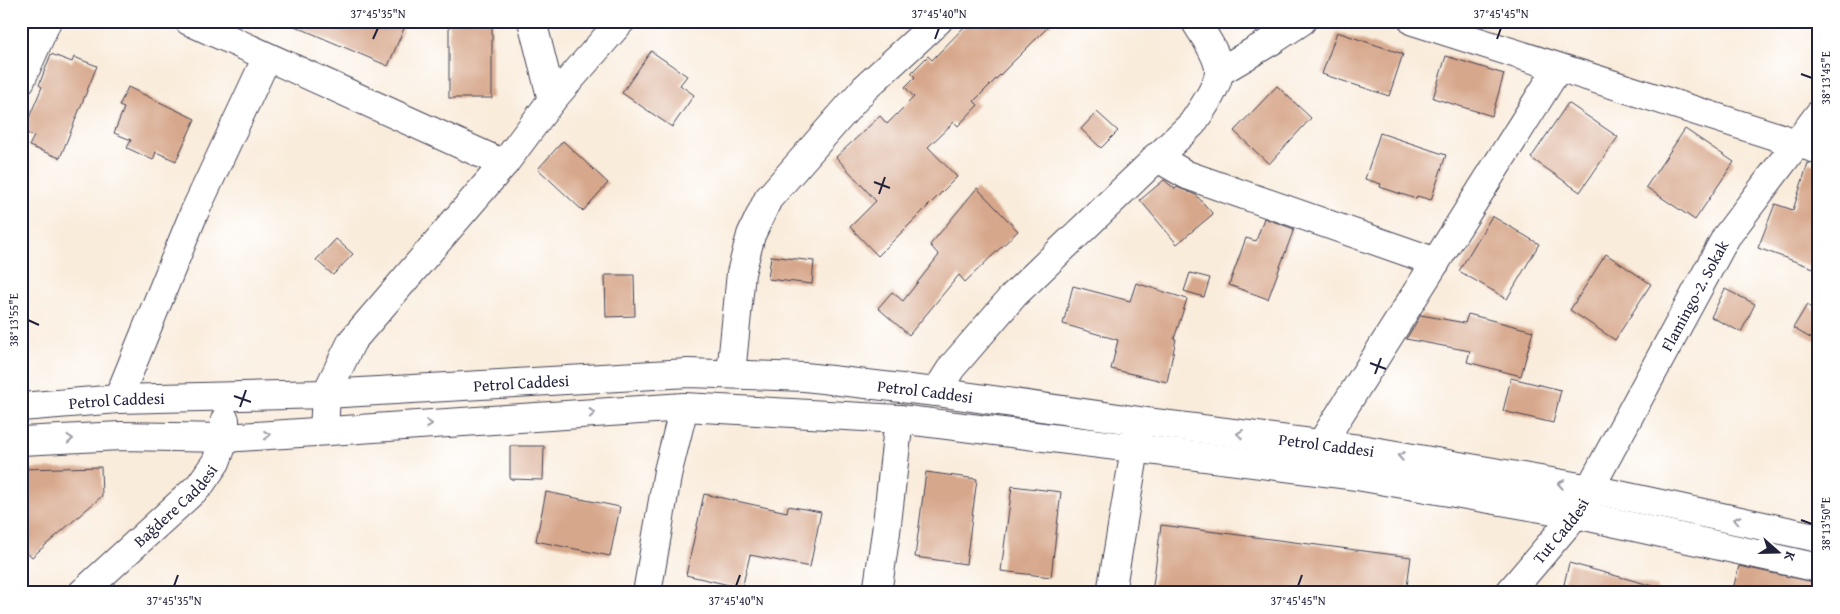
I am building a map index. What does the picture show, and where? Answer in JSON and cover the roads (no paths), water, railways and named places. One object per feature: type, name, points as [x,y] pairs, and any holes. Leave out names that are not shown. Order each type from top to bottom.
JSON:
[{"type":"street","points":[[21,80],[47,21]]},
{"type":"street","points":[[189,21],[504,164]]},
{"type":"street","points":[[532,21],[552,100]]},
{"type":"street","points":[[324,431],[326,394],[352,341],[504,164],[552,100],[620,21]]},
{"type":"street","points":[[730,374],[741,273],[751,234],[768,199],[865,88],[938,21]]},
{"type":"street","points":[[936,392],[952,367],[1014,295],[1192,124],[1209,98],[1219,72],[1214,53],[1195,21]]},
{"type":"street","points":[[1219,72],[1302,21]]},
{"type":"street","points":[[1412,21],[1808,147]]},
{"type":"street","points":[[118,399],[194,213],[267,57]]},
{"type":"street","points":[[1321,444],[1558,68]]},
{"type":"street","name":"Flamingo-2. Sokak","points":[[1591,489],[1726,237],[1808,147],[1819,114]]},
{"type":"street","points":[[1156,157],[1188,175],[1436,262]]},
{"type":"street","name":"Petrol Caddesi","points":[[21,407],[118,399],[326,394],[688,373],[805,377],[936,392],[1376,452],[1591,489],[1819,538]]},
{"type":"street","name":"Bağdere Caddesi","points":[[82,593],[200,485],[216,462],[225,438],[225,397]]},
{"type":"street","points":[[647,593],[668,472],[684,407]]},
{"type":"street","points":[[21,441],[121,436],[225,438],[684,407],[899,419],[1357,476],[1576,514],[1819,568]]},
{"type":"street","points":[[877,593],[899,419]]},
{"type":"street","points":[[1111,593],[1140,421]]},
{"type":"street","name":"Tut Caddesi","points":[[1509,593],[1576,514],[1591,489]]}]
